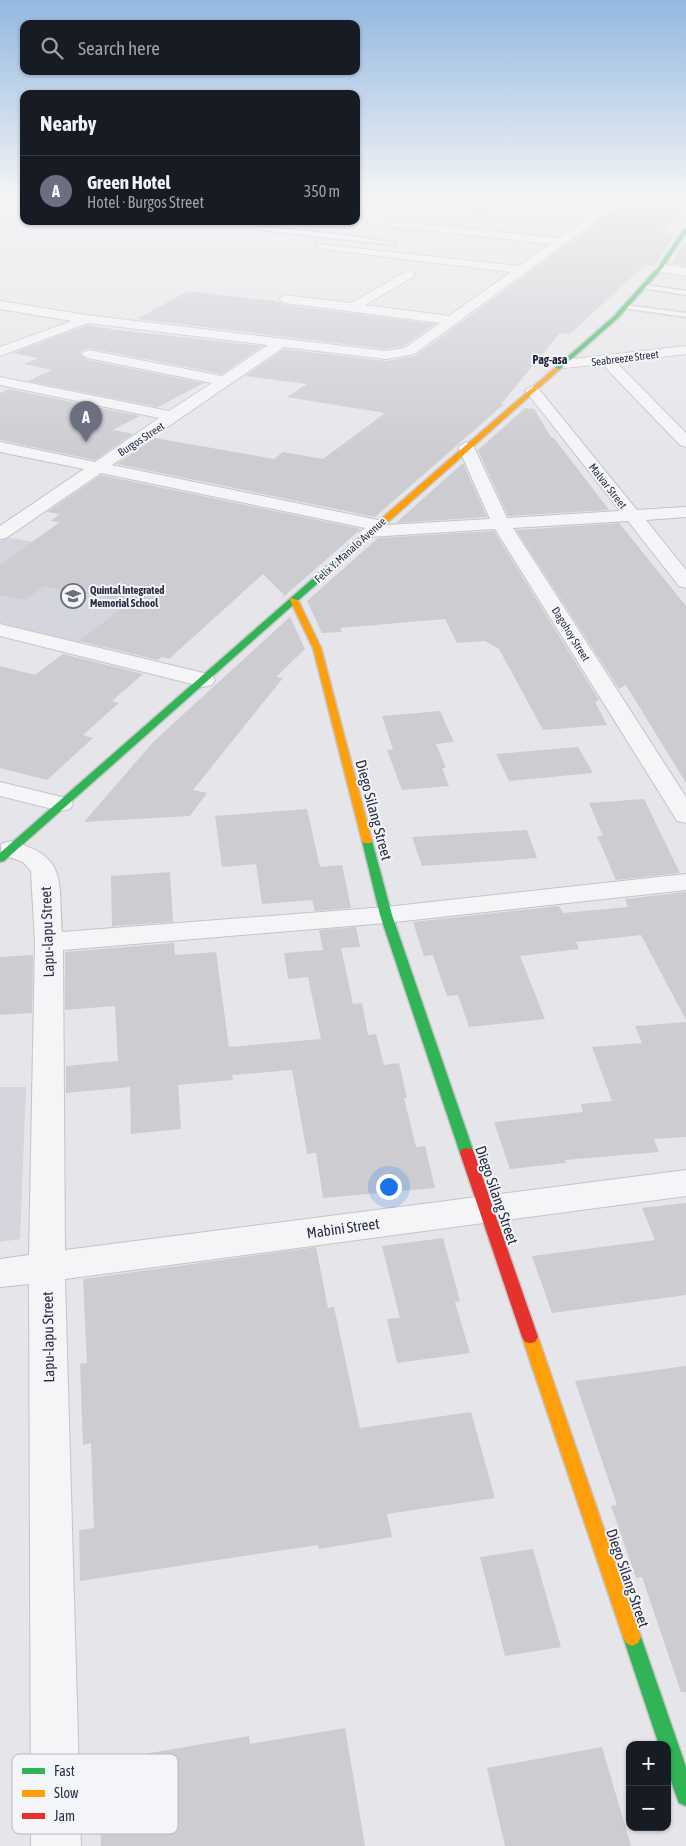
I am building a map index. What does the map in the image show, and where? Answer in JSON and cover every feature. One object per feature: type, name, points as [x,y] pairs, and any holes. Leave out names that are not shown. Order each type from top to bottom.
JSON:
[{"type":"main road","name":"Felix Y. Manalo Avenue","points":[[5,854],[466,447],[564,364],[649,282]]},
{"type":"main road","name":"Diego Silang Street","points":[[294,600],[317,648],[386,915],[686,1796]]},
{"type":"street","points":[[352,308],[395,282]]},
{"type":"street","points":[[0,305],[86,319],[386,355],[409,351],[505,282]]},
{"type":"street","points":[[285,300],[451,320]]},
{"type":"street","points":[[0,352],[86,319]]},
{"type":"street","name":"Burgos Street","points":[[0,534],[280,343]]},
{"type":"street","name":"Seabreeze Street","points":[[564,364],[607,361],[686,350]]},
{"type":"street","points":[[88,354],[226,381]]},
{"type":"street","points":[[607,361],[686,442]]},
{"type":"street","points":[[0,382],[174,417]]},
{"type":"street","name":"Malvar Street","points":[[532,390],[686,582]]},
{"type":"street","points":[[0,447],[373,529],[501,524],[686,512]]},
{"type":"street","name":"Dagohoy Street","points":[[466,447],[501,524],[686,816]]},
{"type":"street","points":[[0,630],[204,680]]},
{"type":"street","points":[[0,789],[61,804]]},
{"type":"street","name":"Lapu-lapu Street","points":[[5,854],[32,857],[44,869],[49,942],[47,1268],[55,1754]]},
{"type":"street","points":[[49,942],[386,915],[686,882]]},
{"type":"street","name":"Mabini Street","points":[[0,1273],[686,1183]]},
{"type":"lane","points":[[645,287],[686,293]]},
{"type":"lane","points":[[625,307],[682,314],[686,309]]},
{"type":"shaded area","name":"Quintal Integrated Memorial School","points":[[6,537],[183,568],[94,635],[80,642],[0,623],[0,541]]},
{"type":"shaded area","points":[[0,1087],[26,1087],[20,1239],[0,1242]]},
{"type":"building","points":[[516,282],[626,282],[570,334],[560,333],[501,404],[504,404],[375,517],[117,464],[155,438],[274,459],[283,452],[323,459],[385,413],[287,397],[307,384],[245,376],[284,349],[386,361],[415,356]]},
{"type":"building","points":[[188,291],[435,324],[404,346],[386,349],[137,319]]},
{"type":"building","points":[[88,325],[263,346],[222,374],[88,348],[79,353],[88,360],[204,383],[158,407],[27,381],[52,370],[24,364],[38,358],[13,353]]},
{"type":"building","points":[[9,389],[140,416],[113,430],[133,434],[95,460],[0,440],[0,393]]},
{"type":"building","points":[[525,408],[534,409],[551,437],[554,438],[609,510],[508,516],[478,450]]},
{"type":"building","points":[[463,463],[487,517],[396,523]]},
{"type":"building","points":[[101,475],[361,529],[281,599],[284,595],[263,574],[169,659],[162,657],[158,660],[79,641],[130,602],[44,586],[25,600],[0,595],[0,565],[60,522],[51,521],[60,514],[47,512]]},
{"type":"building","points":[[619,523],[686,606],[686,783],[626,685],[619,689],[516,530]]},
{"type":"building","points":[[494,531],[599,700],[595,702],[607,725],[543,730],[499,649],[485,641],[457,643],[445,619],[340,628],[342,632],[322,633],[307,601],[378,538]]},
{"type":"building","points":[[290,617],[305,649],[276,677],[283,678],[193,790],[207,793],[190,816],[84,822],[154,741]]},
{"type":"building","points":[[63,654],[143,674],[112,701],[119,703],[83,735],[93,738],[47,780],[0,768],[0,666],[35,675]]},
{"type":"building","points":[[440,711],[454,742],[436,744],[446,768],[442,768],[449,786],[402,790],[387,750],[393,749],[382,716]]},
{"type":"building","points":[[578,747],[593,773],[509,781],[496,754]]},
{"type":"building","points":[[644,799],[680,873],[616,880],[597,836],[603,836],[589,803]]},
{"type":"building","points":[[307,809],[320,867],[342,865],[351,908],[315,911],[312,900],[262,904],[256,864],[222,867],[215,816]]},
{"type":"building","points":[[527,830],[537,858],[422,866],[412,837]]},
{"type":"building","points":[[170,872],[173,922],[112,926],[111,876]]},
{"type":"building","points":[[686,892],[686,1020],[641,935],[576,942],[579,949],[520,956],[545,1019],[469,1027],[458,995],[447,996],[433,955],[424,956],[413,922],[559,906],[563,913],[628,907],[625,899]]},
{"type":"building","points":[[356,927],[360,947],[341,948],[353,1004],[362,1003],[368,1035],[376,1034],[384,1065],[399,1063],[407,1098],[404,1098],[416,1147],[425,1146],[435,1188],[323,1198],[316,1153],[307,1154],[292,1070],[232,1075],[233,1080],[178,1085],[181,1129],[131,1134],[130,1087],[66,1093],[66,1066],[118,1061],[115,1006],[65,1010],[65,952],[174,943],[175,955],[216,952],[229,1047],[321,1039],[308,977],[288,979],[284,953],[323,950],[319,930]]},
{"type":"building","points":[[33,955],[32,1013],[0,1015],[0,957]]},
{"type":"building","points":[[686,1022],[686,1137],[654,1139],[659,1152],[565,1160],[566,1163],[510,1169],[494,1122],[583,1112],[581,1104],[612,1101],[592,1047],[642,1043],[635,1026]]},
{"type":"building","points":[[686,1203],[686,1295],[552,1313],[532,1256],[655,1240],[642,1208]]},
{"type":"building","points":[[443,1238],[460,1301],[455,1302],[470,1353],[397,1363],[387,1319],[400,1318],[382,1246]]},
{"type":"building","points":[[316,1247],[328,1308],[334,1307],[360,1428],[471,1412],[495,1498],[387,1514],[392,1537],[319,1549],[318,1545],[80,1581],[79,1530],[94,1528],[91,1443],[83,1445],[80,1364],[87,1363],[83,1279]]},
{"type":"building","points":[[686,1366],[686,1692],[681,1692],[642,1577],[636,1578],[611,1506],[617,1505],[575,1381]]},
{"type":"building","points":[[533,1549],[561,1647],[505,1656],[480,1557]]},
{"type":"building","points":[[345,1728],[365,1846],[101,1846],[101,1834],[178,1834],[178,1754],[144,1754],[249,1736],[250,1744]]},
{"type":"building","points":[[602,1747],[631,1846],[505,1846],[487,1768]]},
{"type":"traffic: fast","points":[[557,369],[616,317],[647,282]]},
{"type":"traffic: fast","points":[[0,859],[368,535]]},
{"type":"traffic: fast","points":[[367,841],[386,915],[467,1153]]},
{"type":"traffic: fast","points":[[632,1637],[686,1796]]},
{"type":"traffic: slow","points":[[368,535],[557,369]]},
{"type":"traffic: slow","points":[[294,600],[317,648],[367,841]]},
{"type":"traffic: slow","points":[[530,1337],[632,1637]]},
{"type":"traffic: jam","points":[[467,1153],[530,1337]]},
{"type":"place","name":"Green Hotel","points":[[86,442]]},
{"type":"place","name":"Quintal Integrated Memorial School","points":[[73,596]]},
{"type":"district","name":"Pag-asa","points":[[550,360]]}]
